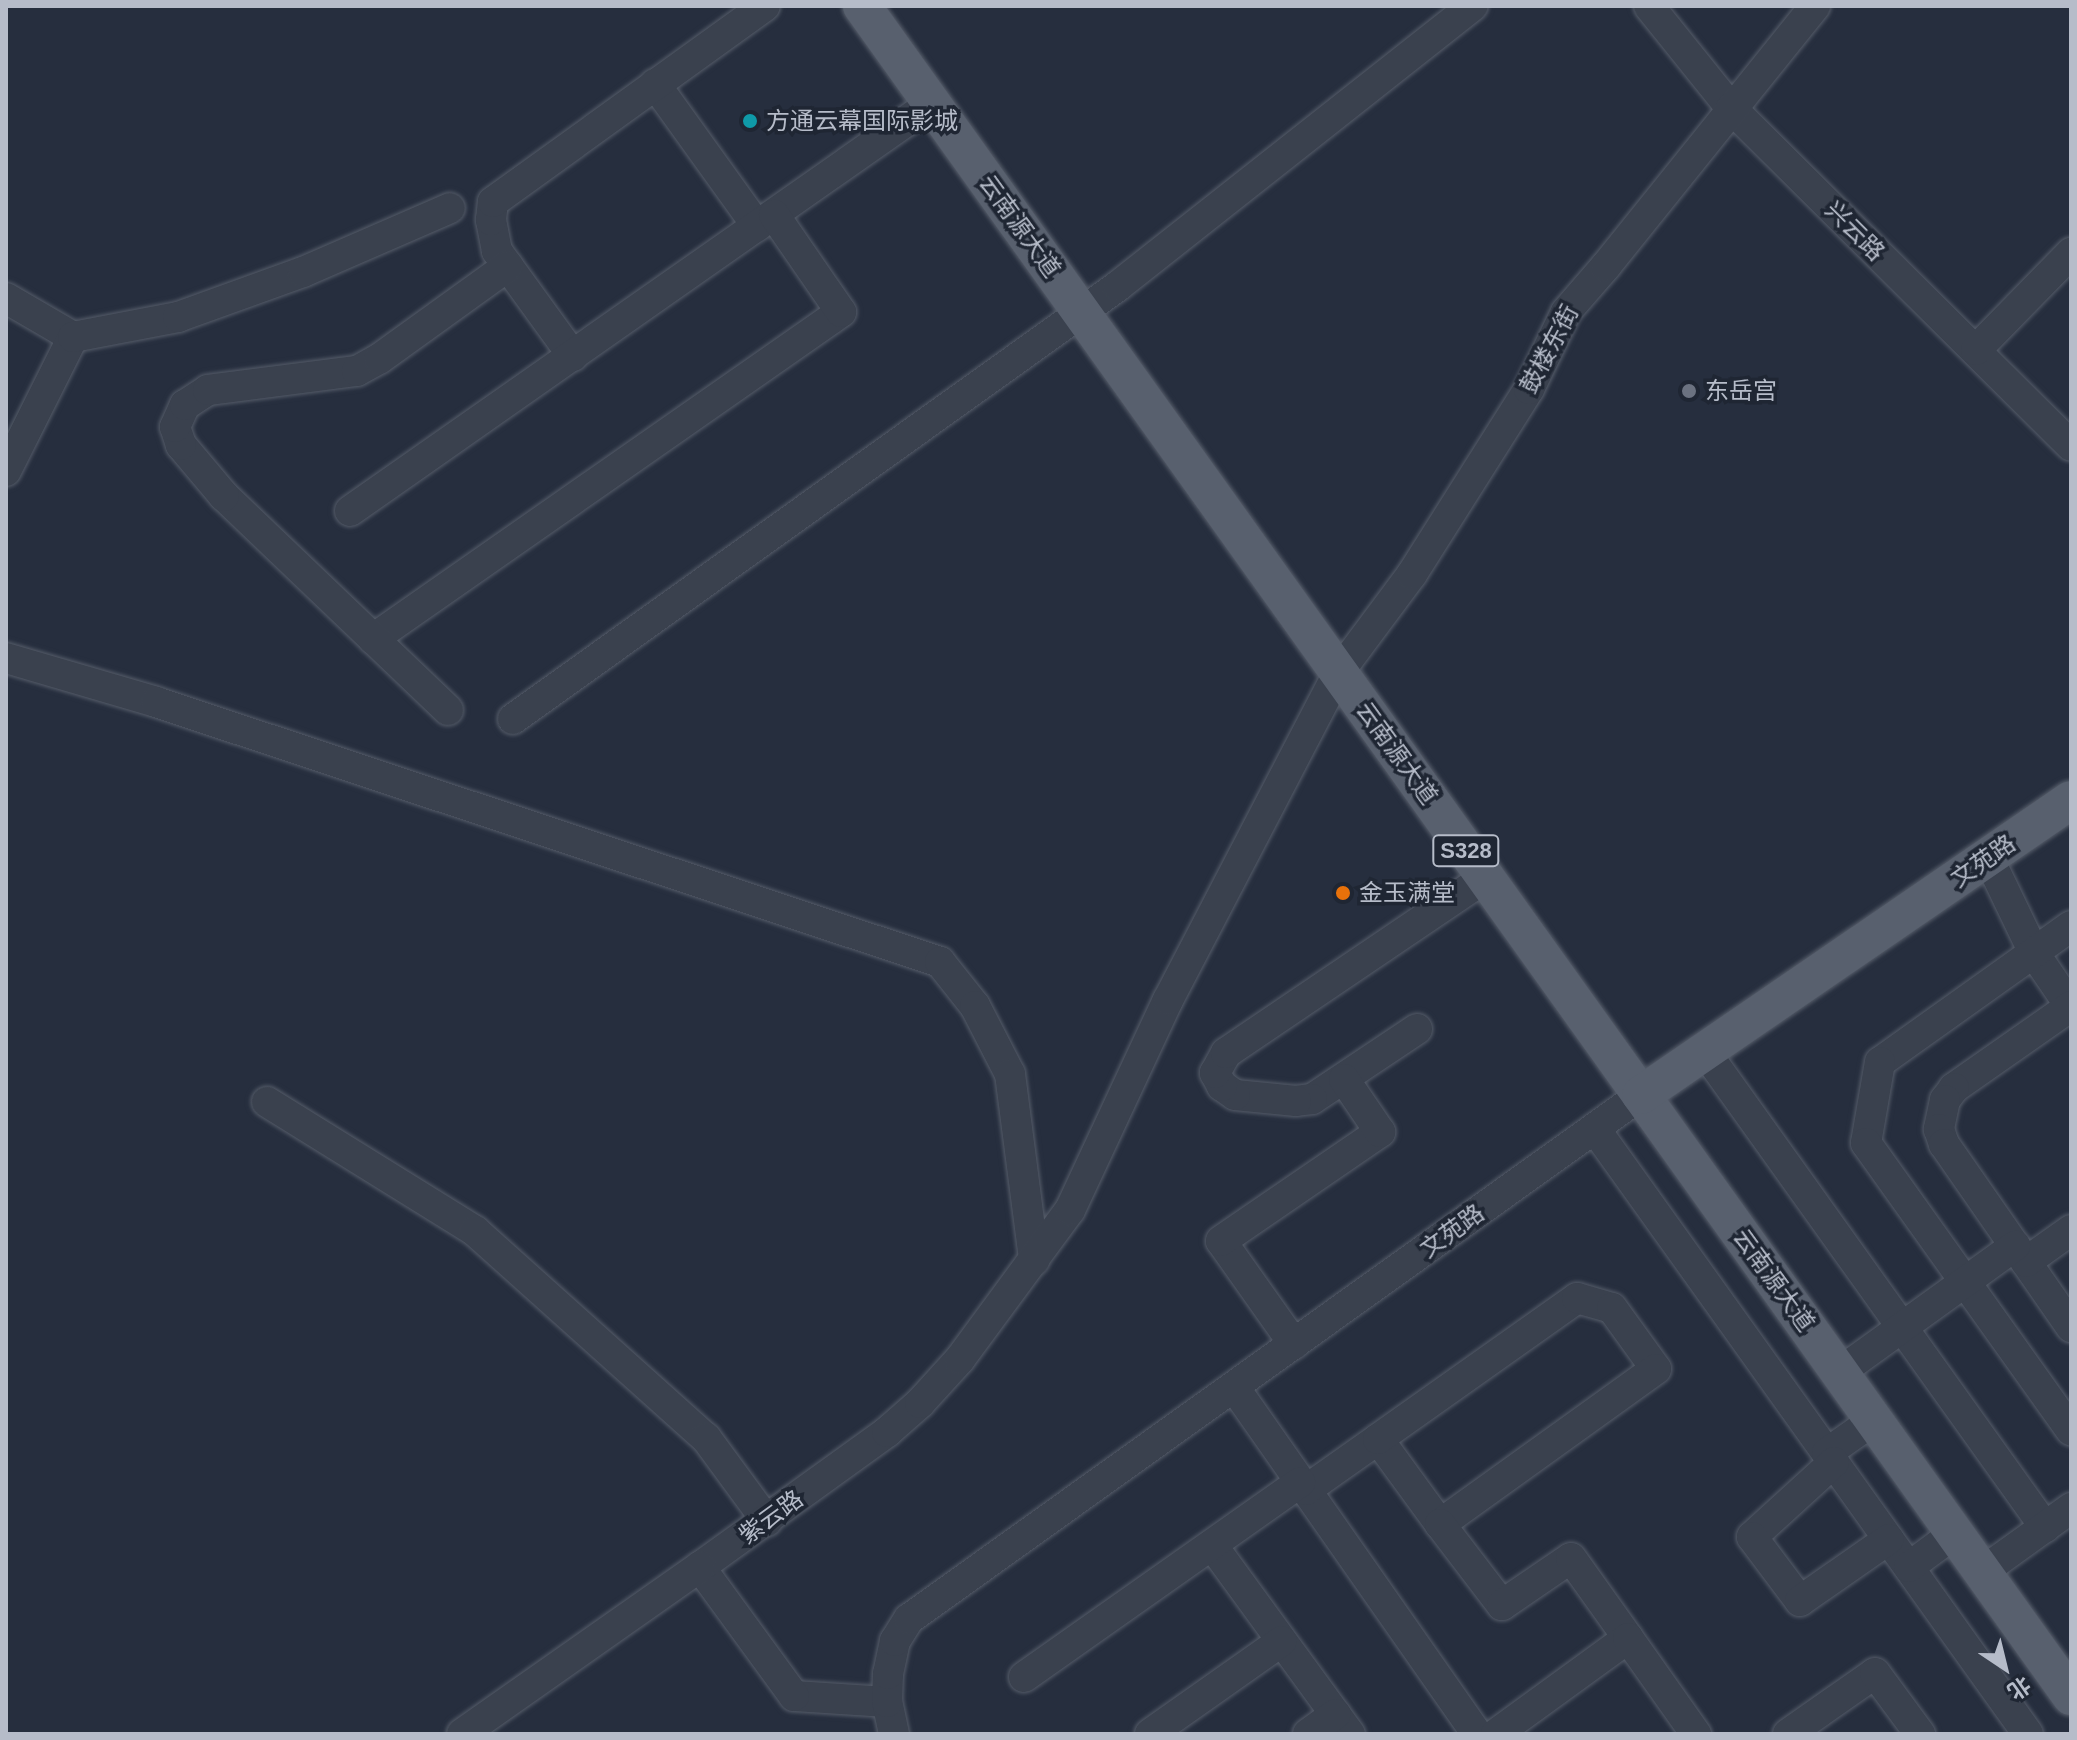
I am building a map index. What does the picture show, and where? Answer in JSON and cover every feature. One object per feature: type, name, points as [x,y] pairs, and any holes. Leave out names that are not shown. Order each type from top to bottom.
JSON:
[{"type":"main road","name":"云南源大道","points":[[862,6],[2071,1696]]},
{"type":"main road","name":"文苑路","points":[[1641,1095],[2071,800]]},
{"type":"street","points":[[573,356],[497,251],[492,234],[491,211],[497,196],[765,6]]},
{"type":"street","name":"兴云路","points":[[1649,6],[1731,108],[2071,446]]},
{"type":"street","name":"鼓楼东街","points":[[1034,1260],[1070,1210],[1088,1178],[1162,1012],[1339,672],[1412,574],[1529,389],[1566,312],[1815,6]]},
{"type":"street","points":[[513,719],[1081,312],[1266,172],[1460,10]]},
{"type":"street","points":[[373,639],[841,312],[655,84]]},
{"type":"street","points":[[350,511],[932,103]]},
{"type":"street","points":[[6,298],[73,337],[178,317],[303,272],[450,208]]},
{"type":"street","points":[[1976,350],[2071,253]]},
{"type":"street","points":[[448,710],[224,496],[181,445],[175,427],[185,405],[208,390],[357,371],[379,359],[508,266]]},
{"type":"street","points":[[6,471],[73,337]]},
{"type":"street","points":[[6,658],[156,702],[940,962],[975,1006],[1010,1074],[1034,1260]]},
{"type":"street","points":[[1988,857],[2034,953],[2070,1006],[1954,1088],[1940,1115],[1939,1129],[1944,1144],[2071,1327]]},
{"type":"street","points":[[1417,1029],[1312,1099],[1296,1101],[1235,1095],[1222,1086],[1215,1073],[1226,1053],[1486,877]]},
{"type":"street","points":[[2071,926],[1880,1062],[1866,1143],[2071,1430]]},
{"type":"street","points":[[1706,1053],[2045,1527]]},
{"type":"street","points":[[1294,1344],[1221,1241],[1380,1132],[1344,1079]]},
{"type":"street","name":"文苑路","points":[[887,1702],[888,1674],[895,1641],[909,1619],[1641,1095]]},
{"type":"street","points":[[267,1102],[475,1231],[706,1438],[767,1521]]},
{"type":"street","points":[[1595,1129],[2028,1734]]},
{"type":"street","points":[[1840,1372],[1966,1282],[2071,1230]]},
{"type":"street","name":"紫云路","points":[[462,1734],[767,1521],[887,1432],[920,1403],[960,1359],[1034,1260]]},
{"type":"street","points":[[1024,1677],[1212,1545],[1378,1439],[1577,1298],[1612,1308],[1656,1369],[1440,1524]]},
{"type":"street","points":[[1234,1387],[1477,1734]]},
{"type":"street","points":[[1874,1420],[1752,1537],[1800,1601],[1889,1539]]},
{"type":"street","points":[[1378,1439],[1502,1605],[1571,1558],[1696,1734]]},
{"type":"street","points":[[1982,1572],[2071,1508]]},
{"type":"street","points":[[1909,1567],[1955,1533]]},
{"type":"street","points":[[1212,1545],[1343,1724],[1308,1734]]},
{"type":"street","points":[[700,1567],[794,1696],[887,1702],[894,1734]]},
{"type":"street","points":[[1496,1734],[1628,1638]]},
{"type":"street","points":[[1150,1734],[1282,1641]]},
{"type":"street","points":[[1788,1734],[1875,1673],[1920,1734]]},
{"type":"place","name":"方通云幕国际影城","points":[[750,121]]},
{"type":"place","name":"东岳宫","points":[[1689,391]]},
{"type":"place","name":"金玉满堂","points":[[1343,893]]}]
